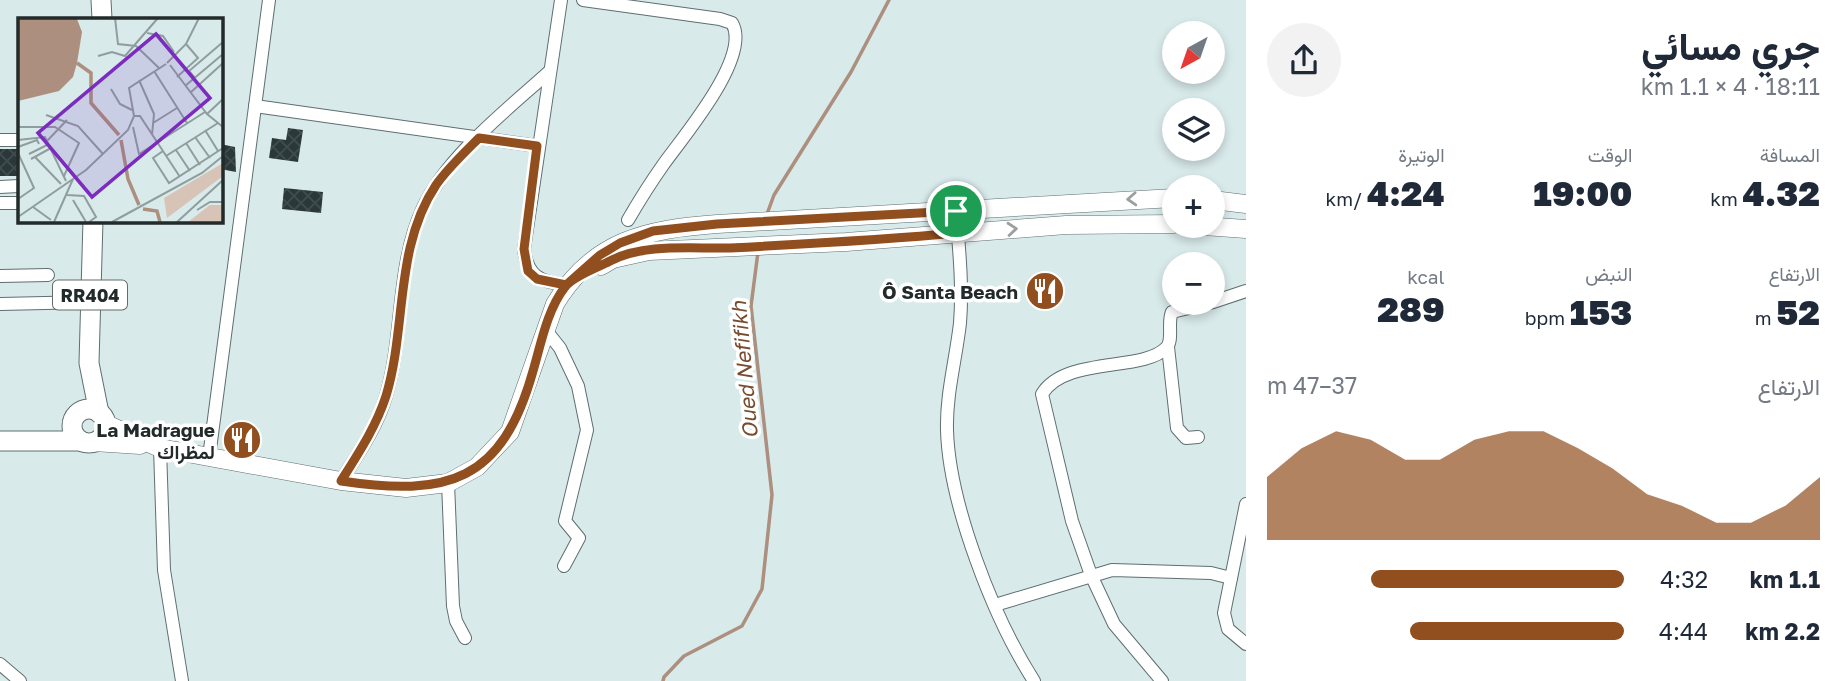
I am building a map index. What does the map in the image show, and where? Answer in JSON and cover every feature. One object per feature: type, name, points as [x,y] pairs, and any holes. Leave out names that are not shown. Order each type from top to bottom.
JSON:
[{"type":"main road","points":[[101,0],[102,18]]},
{"type":"main road","points":[[0,441],[88,442],[153,447],[341,481],[406,488],[448,483],[477,467],[510,432],[532,376],[545,329],[566,285],[583,268],[620,243],[653,231],[680,227],[1162,199]]},
{"type":"main road","points":[[1225,201],[1246,204]]},
{"type":"main road","name":"RR404","points":[[76,415],[89,369],[93,222]]},
{"type":"main road","points":[[566,285],[613,259],[649,251],[846,242],[1066,225],[1162,224]]},
{"type":"main road","points":[[1225,228],[1246,229]]},
{"type":"main road","name":"RR404","points":[[89,369],[103,418]]},
{"type":"main road","points":[[23,441],[62,426],[89,409],[153,447]]},
{"type":"main road","points":[[76,415],[74,433],[88,442],[101,438],[103,418]]},
{"type":"street","points":[[209,457],[269,0]]},
{"type":"street","points":[[561,0],[537,146],[524,249],[528,271],[537,279],[566,285]]},
{"type":"street","points":[[583,0],[720,19],[732,23],[736,31],[729,60],[707,109],[663,165],[628,220]]},
{"type":"street","points":[[341,481],[376,424],[386,397],[408,261],[418,220],[437,183],[479,138],[550,71]]},
{"type":"street","points":[[255,106],[537,146]]},
{"type":"street","points":[[0,140],[18,140]]},
{"type":"street","points":[[0,187],[18,186]]},
{"type":"street","points":[[0,203],[18,204]]},
{"type":"street","points":[[956,211],[960,320],[949,394],[949,449],[978,563],[995,605],[1034,681]]},
{"type":"street","points":[[0,276],[48,275]]},
{"type":"street","points":[[1225,298],[1246,291]]},
{"type":"street","points":[[0,304],[90,302]]},
{"type":"street","points":[[1172,315],[1168,347],[1177,428],[1185,438],[1198,437]]},
{"type":"street","points":[[545,329],[560,348],[578,386],[587,430],[565,521],[579,538],[578,544],[564,566]]},
{"type":"street","points":[[1162,681],[1114,624],[1091,575],[1072,521],[1042,394],[1051,385],[1081,370],[1143,358],[1168,347]]},
{"type":"street","points":[[153,447],[164,570],[183,681]]},
{"type":"street","points":[[448,483],[453,606],[456,621],[465,638]]},
{"type":"street","points":[[1245,511],[1240,550],[1231,578],[1224,621],[1228,629],[1246,644]]},
{"type":"street","points":[[995,605],[1091,575],[1120,569],[1211,573],[1231,578]]},
{"type":"street","points":[[0,664],[20,681]]},
{"type":"building","points":[[288,128],[303,130],[298,162],[269,158],[272,138],[286,140]]},
{"type":"building","points":[[222,144],[235,147],[236,172],[222,169]]},
{"type":"building","points":[[0,149],[18,149],[18,176],[0,176]]},
{"type":"building","points":[[284,188],[323,192],[321,213],[282,209]]},
{"type":"waterway","name":"Oued Nefifikh","points":[[767,214],[774,195],[851,72],[889,0]]},
{"type":"waterway","name":"Oued Nefifikh","points":[[663,681],[684,656],[742,626],[762,589],[772,495],[751,306],[758,252]]},
{"type":"place","name":"Ô Santa Beach","points":[[1045,291]]},
{"type":"place","name":"La Madrague لمظراك","points":[[242,440]]},
{"type":"route","points":[[956,211],[675,227],[653,231],[620,243],[583,268],[566,285],[548,283],[537,279],[528,271],[525,262],[524,249],[537,146],[479,138],[437,183],[418,220],[408,261],[386,397],[376,424],[341,481],[406,488],[428,486],[448,483],[477,467],[500,446],[510,432],[532,376],[545,329],[566,285],[613,259],[649,251],[846,242],[957,233],[956,211]]}]
